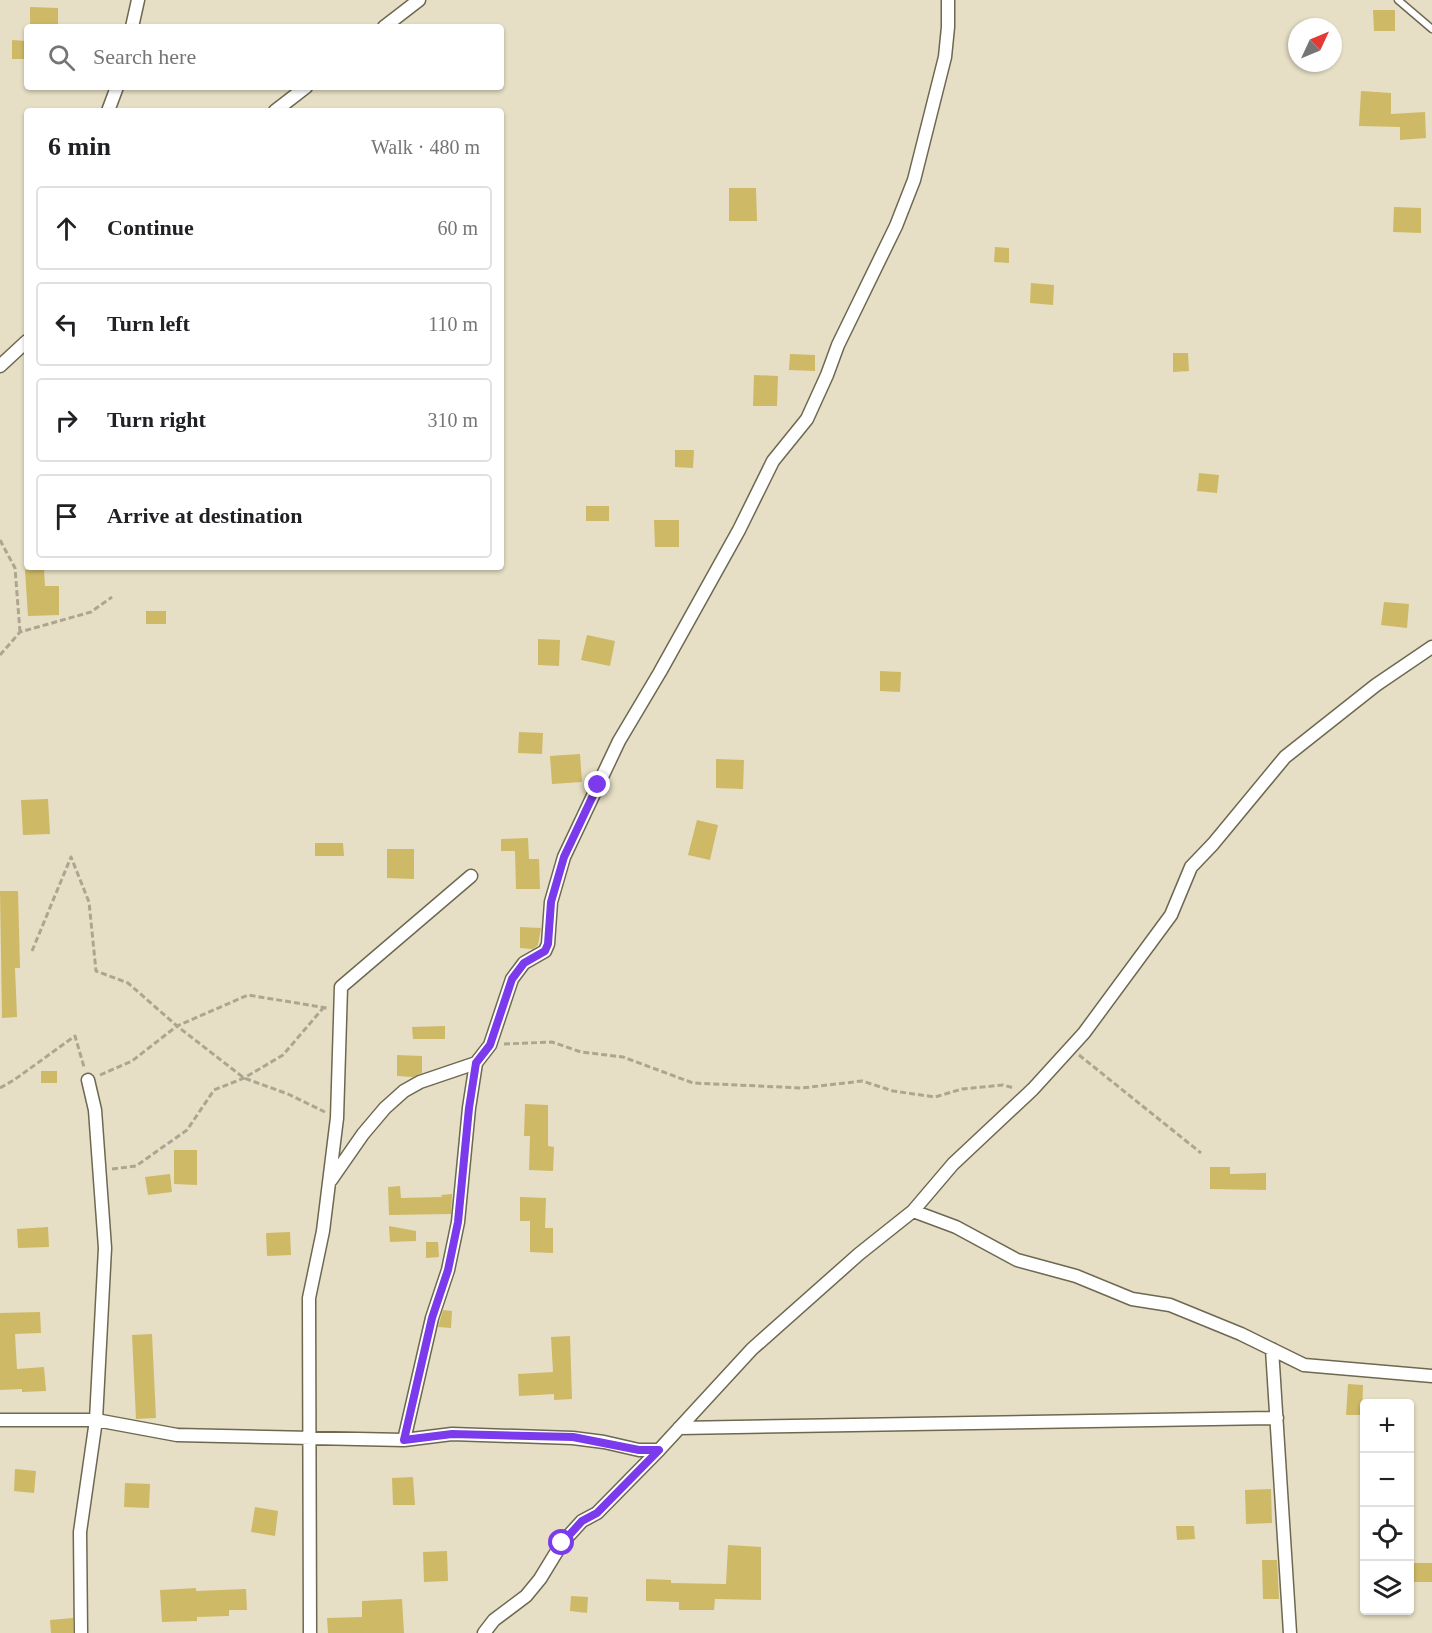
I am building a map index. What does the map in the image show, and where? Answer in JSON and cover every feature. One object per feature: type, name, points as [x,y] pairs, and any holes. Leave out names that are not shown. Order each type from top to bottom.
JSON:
[{"type":"street","points":[[133,24],[138,0]]},
{"type":"street","points":[[388,24],[418,0]]},
{"type":"street","points":[[404,1440],[432,1318],[448,1270],[458,1222],[469,1108],[476,1063],[490,1045],[512,979],[524,963],[545,951],[548,944],[551,902],[564,857],[619,741],[666,662],[739,530],[773,461],[807,418],[838,345],[896,226],[914,180],[945,57],[948,0]]},
{"type":"street","points":[[109,108],[116,90]]},
{"type":"street","points":[[279,108],[302,90]]},
{"type":"street","points":[[0,366],[24,344]]},
{"type":"street","points":[[484,1633],[494,1620],[526,1596],[540,1579],[562,1543],[582,1521],[597,1513],[752,1349],[858,1254],[914,1211],[953,1164],[1032,1091],[1084,1033],[1171,915],[1191,867],[1285,758],[1376,685],[1432,647]]},
{"type":"street","points":[[310,1633],[309,1298],[323,1231],[337,1118],[341,987],[471,876]]},
{"type":"street","points":[[328,1183],[363,1134],[385,1108],[404,1091],[420,1082],[476,1063]]},
{"type":"street","points":[[81,1633],[80,1532],[96,1420],[105,1248],[95,1110],[88,1080]]},
{"type":"street","points":[[914,1211],[956,1227],[1017,1260],[1076,1276],[1132,1299],[1170,1305],[1241,1334],[1304,1365],[1432,1376]]},
{"type":"street","points":[[1272,1349],[1290,1633]]},
{"type":"street","points":[[679,1428],[1276,1418]]},
{"type":"street","points":[[0,1420],[96,1420],[177,1435],[404,1440],[452,1434],[573,1437],[639,1450],[659,1450]]},
{"type":"lane","points":[[1398,0],[1432,29]]},
{"type":"path","points":[[0,540],[15,568],[20,632]]},
{"type":"path","points":[[0,655],[20,632],[91,612],[112,597]]},
{"type":"path","points":[[32,951],[71,857],[89,902],[96,971],[128,983],[177,1026],[244,1078],[288,1094],[337,1118]]},
{"type":"path","points":[[99,1171],[136,1166],[187,1130],[214,1090],[244,1078],[283,1055],[341,987]]},
{"type":"path","points":[[0,1088],[75,1036],[88,1080],[132,1061],[177,1026],[248,995],[324,1008],[340,1008]]},
{"type":"path","points":[[490,1045],[552,1042],[580,1052],[623,1057],[693,1083],[802,1088],[861,1081],[893,1091],[935,1097],[962,1089],[1003,1085],[1032,1091]]},
{"type":"path","points":[[1071,1048],[1201,1153]]},
{"type":"building","points":[[30,7],[58,8],[58,24],[30,24]]},
{"type":"building","points":[[1373,10],[1395,10],[1395,31],[1374,31]]},
{"type":"building","points":[[12,40],[24,41],[24,59],[12,59]]},
{"type":"building","points":[[1361,91],[1391,93],[1391,114],[1425,112],[1426,138],[1400,140],[1400,127],[1359,126]]},
{"type":"building","points":[[729,188],[756,188],[757,221],[729,221]]},
{"type":"building","points":[[1394,207],[1421,208],[1421,233],[1393,232]]},
{"type":"building","points":[[995,247],[1009,248],[1009,263],[994,262]]},
{"type":"building","points":[[1031,283],[1054,285],[1053,305],[1030,303]]},
{"type":"building","points":[[1173,353],[1188,353],[1189,371],[1173,372]]},
{"type":"building","points":[[790,354],[815,355],[815,371],[789,370]]},
{"type":"building","points":[[754,375],[778,376],[777,406],[753,406]]},
{"type":"building","points":[[675,450],[694,450],[693,468],[675,467]]},
{"type":"building","points":[[1199,473],[1219,475],[1217,493],[1197,491]]},
{"type":"building","points":[[586,506],[609,506],[609,521],[586,521]]},
{"type":"building","points":[[654,520],[679,520],[679,547],[655,547]]},
{"type":"building","points":[[25,570],[44,570],[45,586],[59,586],[59,615],[28,616]]},
{"type":"building","points":[[1384,602],[1409,604],[1407,628],[1381,625]]},
{"type":"building","points":[[146,611],[166,611],[166,624],[146,624]]},
{"type":"building","points":[[587,635],[615,641],[610,666],[581,660]]},
{"type":"building","points":[[538,639],[560,640],[559,666],[538,665]]},
{"type":"building","points":[[880,671],[901,672],[900,692],[880,691]]},
{"type":"building","points":[[519,732],[543,733],[542,754],[518,753]]},
{"type":"building","points":[[580,754],[582,782],[552,784],[550,756]]},
{"type":"building","points":[[716,759],[744,760],[743,789],[716,788]]},
{"type":"building","points":[[48,799],[50,834],[23,835],[21,800]]},
{"type":"building","points":[[697,820],[718,825],[710,860],[688,855]]},
{"type":"building","points":[[528,838],[529,859],[539,859],[540,889],[516,889],[515,851],[501,851],[501,839]]},
{"type":"building","points":[[315,843],[343,843],[344,856],[315,856]]},
{"type":"building","points":[[387,849],[414,849],[414,879],[387,878]]},
{"type":"building","points":[[0,891],[18,891],[20,968],[15,968],[17,1017],[2,1018]]},
{"type":"building","points":[[520,927],[541,928],[538,945],[533,949],[520,948]]},
{"type":"building","points":[[445,1026],[445,1039],[413,1039],[412,1027]]},
{"type":"building","points":[[397,1055],[422,1056],[422,1073],[413,1077],[397,1076]]},
{"type":"building","points":[[41,1071],[57,1071],[57,1083],[41,1083]]},
{"type":"building","points":[[525,1104],[548,1105],[548,1146],[554,1147],[553,1171],[529,1170],[530,1136],[524,1136]]},
{"type":"building","points":[[174,1150],[197,1150],[197,1185],[174,1184]]},
{"type":"building","points":[[1210,1167],[1230,1167],[1230,1174],[1266,1173],[1266,1190],[1210,1189]]},
{"type":"building","points":[[170,1174],[172,1192],[148,1195],[145,1177]]},
{"type":"building","points":[[400,1186],[401,1198],[442,1197],[441,1195],[452,1194],[451,1214],[389,1215],[388,1187]]},
{"type":"building","points":[[520,1197],[546,1198],[545,1228],[553,1228],[553,1253],[530,1252],[530,1221],[520,1221]]},
{"type":"building","points":[[389,1226],[416,1231],[416,1241],[390,1242]]},
{"type":"building","points":[[48,1227],[49,1247],[18,1248],[17,1229]]},
{"type":"building","points":[[290,1232],[291,1255],[267,1256],[266,1233]]},
{"type":"building","points":[[426,1242],[438,1242],[439,1257],[426,1258]]},
{"type":"building","points":[[443,1310],[452,1311],[451,1328],[438,1327]]},
{"type":"building","points":[[40,1312],[41,1333],[15,1334],[17,1369],[44,1367],[46,1391],[0,1390],[0,1313]]},
{"type":"building","points":[[152,1334],[156,1418],[136,1419],[132,1335]]},
{"type":"building","points":[[570,1336],[572,1399],[554,1400],[554,1394],[519,1396],[518,1374],[553,1372],[551,1337]]},
{"type":"building","points":[[1348,1384],[1363,1385],[1360,1415],[1346,1415]]},
{"type":"building","points":[[15,1469],[36,1471],[34,1493],[14,1491]]},
{"type":"building","points":[[413,1477],[415,1505],[393,1505],[392,1478]]},
{"type":"building","points":[[125,1483],[150,1484],[149,1508],[124,1507]]},
{"type":"building","points":[[1271,1489],[1272,1523],[1246,1524],[1245,1490]]},
{"type":"building","points":[[255,1507],[278,1511],[275,1536],[251,1532]]},
{"type":"building","points":[[1176,1526],[1194,1526],[1195,1539],[1177,1540]]},
{"type":"building","points":[[728,1545],[761,1547],[761,1600],[715,1599],[714,1610],[679,1610],[679,1602],[646,1601],[646,1579],[671,1580],[671,1583],[726,1584]]},
{"type":"building","points":[[447,1551],[448,1581],[424,1582],[423,1552]]},
{"type":"building","points":[[1262,1560],[1277,1560],[1279,1599],[1263,1599]]},
{"type":"building","points":[[1414,1563],[1432,1563],[1432,1582],[1414,1582]]},
{"type":"building","points":[[196,1588],[196,1591],[246,1589],[247,1610],[229,1610],[229,1616],[197,1617],[197,1621],[162,1622],[160,1590]]},
{"type":"building","points":[[571,1596],[588,1597],[587,1613],[570,1611]]},
{"type":"building","points":[[402,1599],[404,1633],[328,1633],[327,1618],[362,1617],[362,1601]]},
{"type":"building","points":[[73,1618],[73,1633],[51,1633],[50,1620]]},
{"type":"route","points":[[562,1543],[582,1521],[597,1513],[659,1450],[639,1450],[573,1437],[452,1434],[404,1440],[432,1318],[448,1270],[458,1222],[469,1108],[476,1063],[490,1045],[512,979],[524,963],[545,951],[548,944],[551,902],[564,857],[598,785]]}]
